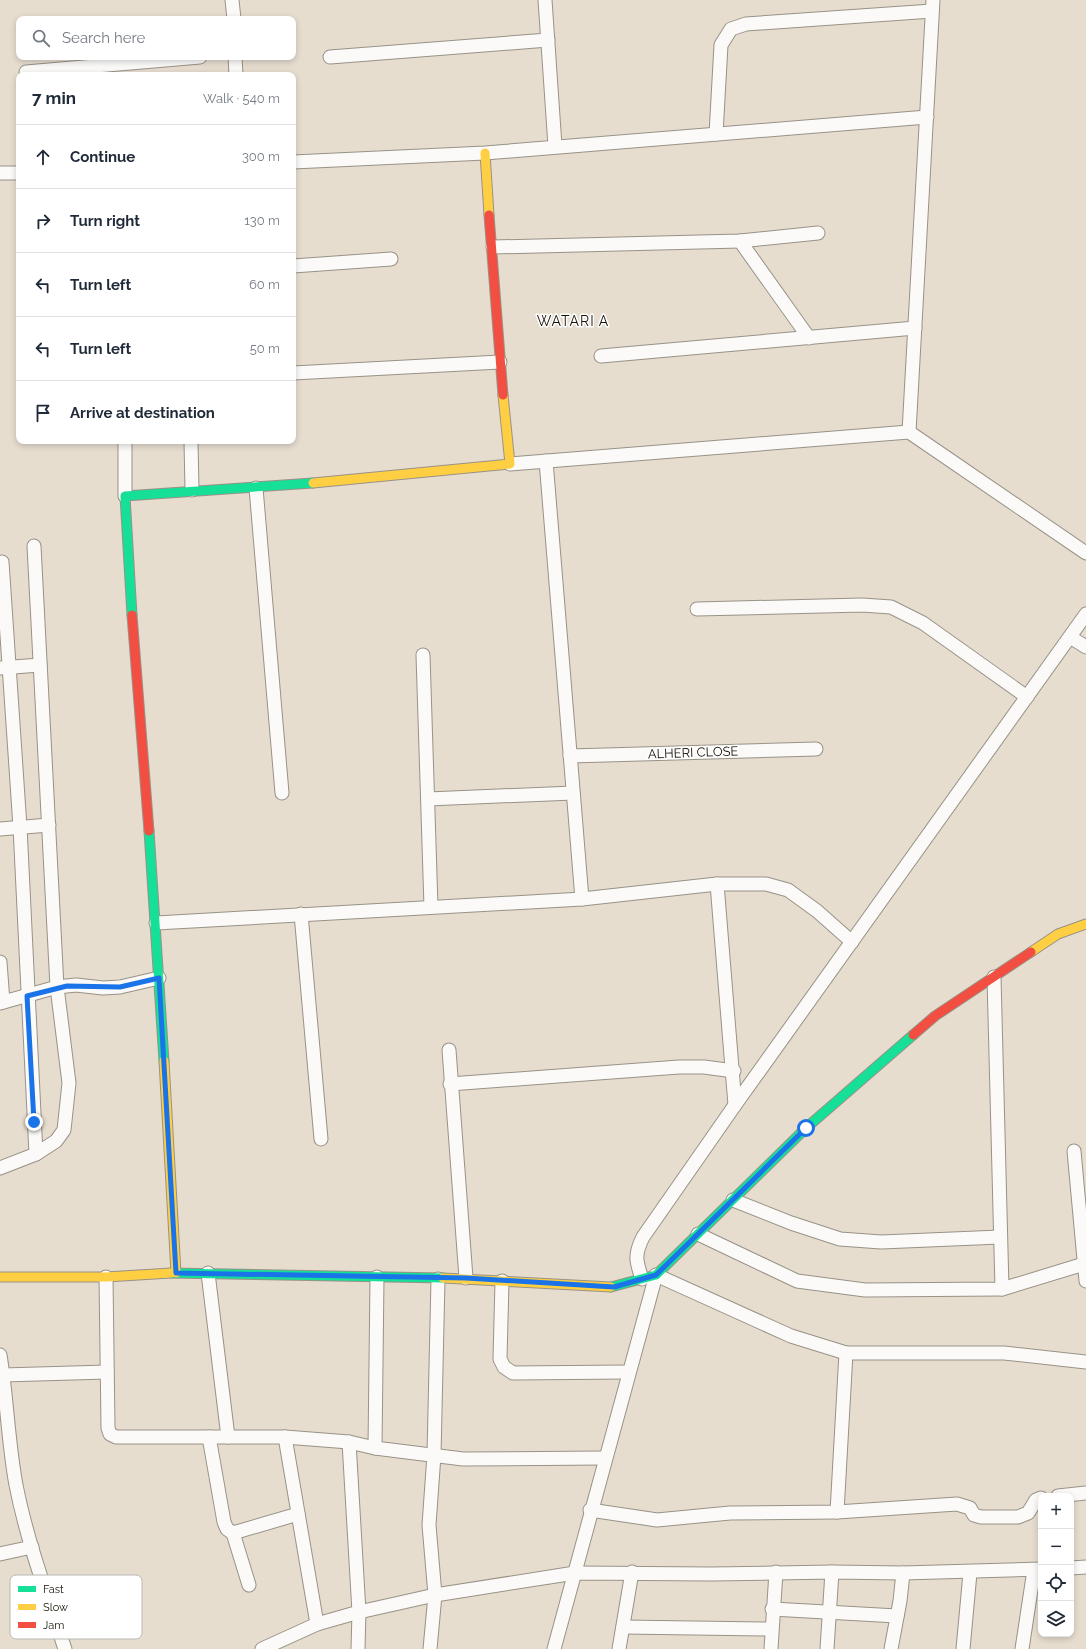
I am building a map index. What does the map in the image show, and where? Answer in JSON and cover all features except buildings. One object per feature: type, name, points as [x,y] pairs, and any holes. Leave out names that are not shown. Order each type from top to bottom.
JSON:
[{"type":"street","points":[[232,0],[234,16]]},
{"type":"street","points":[[545,0],[555,146]]},
{"type":"street","points":[[716,134],[721,45],[731,29],[746,24],[933,6],[909,432]]},
{"type":"street","points":[[330,57],[548,40]]},
{"type":"street","points":[[26,72],[165,60]]},
{"type":"street","points":[[235,60],[236,72]]},
{"type":"street","points":[[296,162],[485,153],[555,146],[927,117]]},
{"type":"street","points":[[485,153],[500,362],[510,464]]},
{"type":"street","points":[[0,173],[16,173]]},
{"type":"street","points":[[493,248],[740,241],[818,233]]},
{"type":"street","points":[[740,241],[809,338]]},
{"type":"street","points":[[296,266],[391,259]]},
{"type":"street","points":[[601,356],[915,328]]},
{"type":"street","points":[[296,373],[500,362]]},
{"type":"street","points":[[125,496],[192,490],[256,488],[510,464],[909,432],[1086,553]]},
{"type":"street","points":[[125,444],[125,496],[134,654],[156,923],[176,1273]]},
{"type":"street","points":[[191,444],[192,490]]},
{"type":"street","points":[[546,461],[582,899]]},
{"type":"street","points":[[256,488],[282,793]]},
{"type":"street","points":[[0,1168],[36,1154],[56,1141],[64,1130],[69,1083],[57,987],[34,546]]},
{"type":"street","points":[[2,562],[4,667],[20,827],[27,996],[36,1154]]},
{"type":"street","points":[[698,609],[862,605],[891,608],[923,623],[1027,697]]},
{"type":"street","points":[[642,1279],[636,1260],[637,1247],[642,1237],[1086,614]]},
{"type":"street","points":[[1070,637],[1086,647]]},
{"type":"street","points":[[423,655],[431,907]]},
{"type":"street","points":[[4,667],[40,665]]},
{"type":"street","name":"ALHERI CLOSE","points":[[570,756],[816,749]]},
{"type":"street","points":[[428,799],[574,793]]},
{"type":"street","points":[[0,829],[49,825]]},
{"type":"street","points":[[156,923],[582,899],[717,884],[766,884],[788,890],[817,910],[852,942]]},
{"type":"street","points":[[717,884],[734,1071],[735,1105]]},
{"type":"street","points":[[301,914],[322,1139]]},
{"type":"street","points":[[0,1278],[106,1277],[176,1273],[208,1273],[438,1279],[466,1278],[614,1287],[656,1275],[806,1128],[935,1016],[1058,934],[1086,924]]},
{"type":"street","points":[[0,962],[1,1003],[57,987],[76,985],[103,988],[120,987],[159,978]]},
{"type":"street","points":[[994,977],[1002,1289]]},
{"type":"street","points":[[449,1050],[450,1084],[466,1278]]},
{"type":"street","points":[[450,1084],[679,1067],[704,1067],[734,1071]]},
{"type":"street","points":[[1074,1151],[1083,1220],[1086,1282]]},
{"type":"street","points":[[732,1200],[791,1223],[840,1239],[881,1242],[1000,1237]]},
{"type":"street","points":[[698,1234],[797,1281],[865,1290],[1002,1289],[1084,1264]]},
{"type":"street","points":[[208,1273],[228,1437]]},
{"type":"street","points":[[656,1275],[791,1336],[846,1353],[1004,1353],[1086,1362]]},
{"type":"street","points":[[554,1649],[575,1573],[590,1510],[656,1275]]},
{"type":"street","points":[[106,1277],[108,1428],[110,1434],[116,1437],[285,1436],[349,1442],[375,1448],[463,1459],[605,1458]]},
{"type":"street","points":[[375,1448],[377,1277]]},
{"type":"street","points":[[430,1649],[435,1595],[429,1524],[434,1455],[438,1279]]},
{"type":"street","points":[[502,1281],[500,1359],[504,1367],[513,1373],[628,1372]]},
{"type":"street","points":[[837,1512],[846,1353]]},
{"type":"street","points":[[0,1355],[7,1427],[16,1486],[41,1575]]},
{"type":"street","points":[[3,1375],[107,1372]]},
{"type":"street","points":[[285,1436],[317,1624]]},
{"type":"street","points":[[209,1437],[224,1522],[227,1529],[233,1533],[249,1585]]},
{"type":"street","points":[[349,1442],[359,1612],[358,1649]]},
{"type":"street","points":[[1074,1494],[1086,1493]]},
{"type":"street","points":[[590,1510],[657,1520],[730,1512],[837,1512],[957,1504],[970,1508],[974,1515],[981,1518],[1018,1517],[1028,1513],[1038,1499]]},
{"type":"street","points":[[233,1533],[298,1514]]},
{"type":"street","points":[[0,1554],[32,1547]]},
{"type":"street","points":[[1074,1568],[1086,1567]]},
{"type":"street","points":[[262,1649],[317,1624],[359,1612],[435,1595],[575,1573],[632,1572],[712,1574],[832,1572],[903,1574],[1037,1570],[1022,1649]]},
{"type":"street","points":[[619,1649],[632,1572]]},
{"type":"street","points":[[771,1649],[772,1610],[776,1572]]},
{"type":"street","points":[[827,1649],[832,1572]]},
{"type":"street","points":[[962,1649],[970,1572]]},
{"type":"street","points":[[891,1649],[903,1574]]},
{"type":"street","points":[[772,1610],[897,1616]]},
{"type":"street","points":[[623,1628],[771,1629]]},
{"type":"street","points":[[62,1639],[65,1649]]},
{"type":"traffic: fast","points":[[132,615],[125,496],[313,483]]},
{"type":"traffic: fast","points":[[149,831],[164,1061]]},
{"type":"traffic: fast","points":[[611,1287],[656,1275],[806,1128],[913,1035]]},
{"type":"traffic: fast","points":[[171,1273],[443,1278]]},
{"type":"traffic: slow","points":[[485,153],[489,215]]},
{"type":"traffic: slow","points":[[313,483],[510,464],[503,395]]},
{"type":"traffic: slow","points":[[1031,952],[1058,934],[1086,924]]},
{"type":"traffic: slow","points":[[164,1061],[176,1273]]},
{"type":"traffic: slow","points":[[0,1277],[106,1277],[171,1273]]},
{"type":"traffic: slow","points":[[443,1278],[611,1287]]},
{"type":"traffic: jam","points":[[489,215],[503,395]]},
{"type":"traffic: jam","points":[[132,615],[149,831]]},
{"type":"traffic: jam","points":[[913,1035],[935,1016],[1031,952]]},
{"type":"district","name":"WATARI A","points":[[573,321]]},
{"type":"route","points":[[34,1122],[27,996],[57,987],[76,985],[103,988],[120,987],[159,978],[176,1273],[438,1279],[466,1278],[614,1287],[656,1275],[806,1128]]}]
